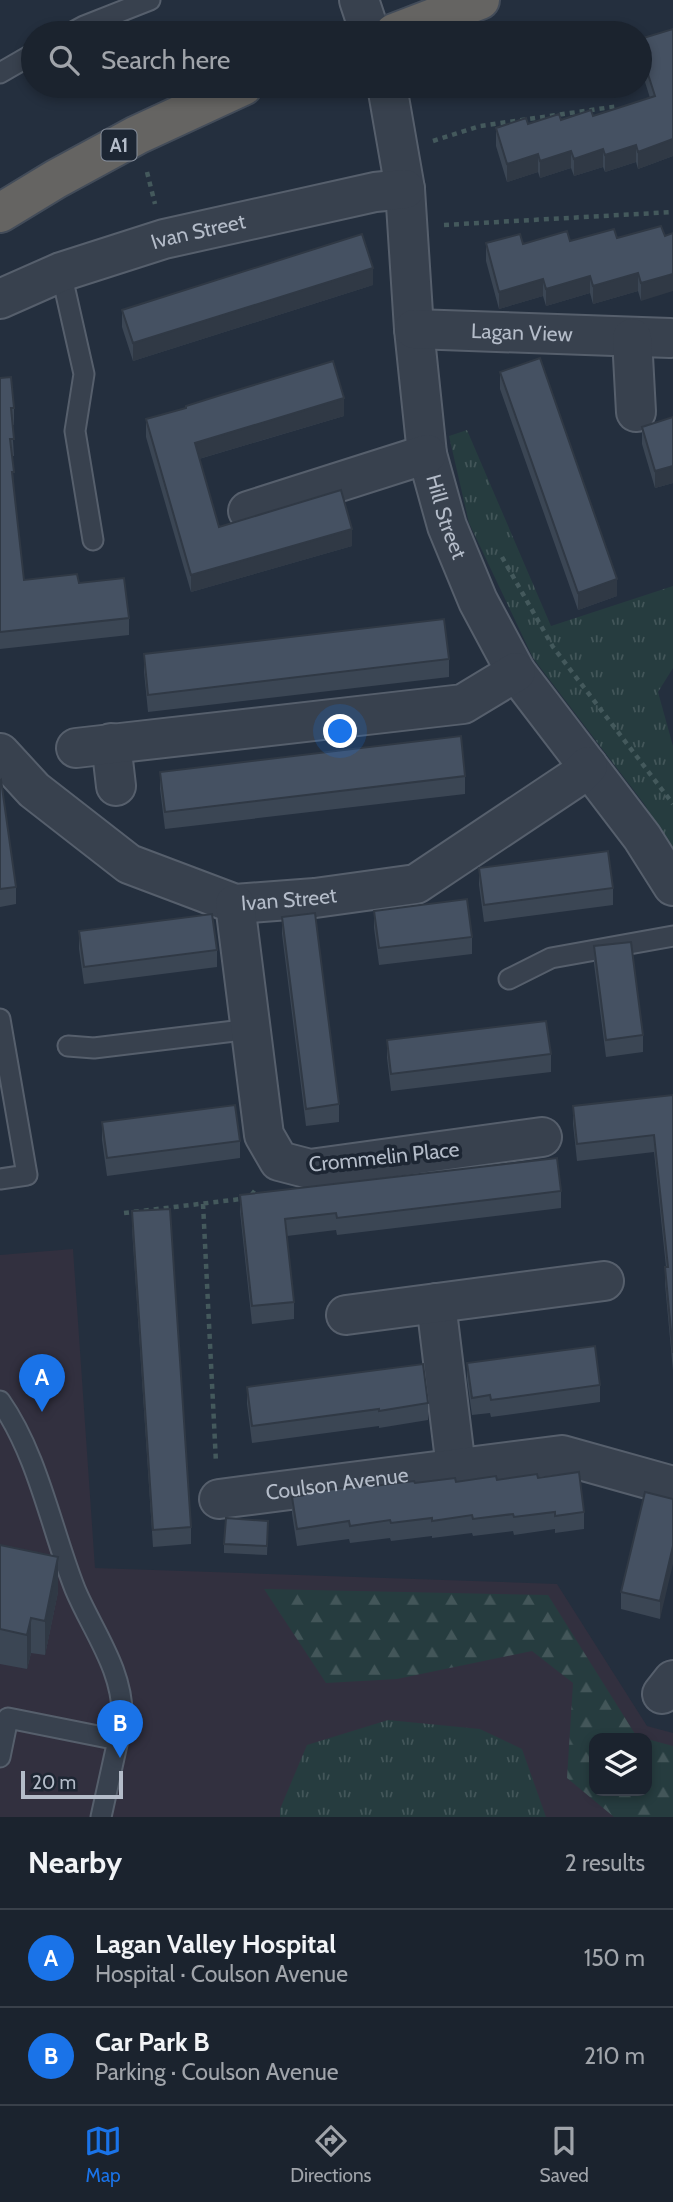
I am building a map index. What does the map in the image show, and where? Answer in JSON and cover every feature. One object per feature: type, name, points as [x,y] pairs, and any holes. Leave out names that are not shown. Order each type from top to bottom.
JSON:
[{"type":"highway","points":[[425,21],[480,0]]},
{"type":"highway","name":"A1","points":[[0,213],[137,135],[217,98]]},
{"type":"street","points":[[359,0],[366,21]]},
{"type":"street","name":"Hill Street","points":[[389,98],[408,226],[414,328],[427,454],[447,526],[478,601],[516,672],[642,837],[673,886]]},
{"type":"street","name":"Ivan Street","points":[[0,299],[61,272],[164,239],[375,192],[402,171]]},
{"type":"street","name":"Lagan View","points":[[414,328],[670,338]]},
{"type":"street","points":[[632,338],[636,412]]},
{"type":"street","points":[[248,511],[427,454]]},
{"type":"street","points":[[116,786],[93,746],[463,704],[516,672]]},
{"type":"street","name":"Ivan Street","points":[[0,753],[34,790],[130,864],[235,904],[315,898],[415,884],[578,776],[588,766]]},
{"type":"street","name":"Crommelin Place","points":[[235,904],[264,1135],[279,1161],[310,1170],[542,1137]]},
{"type":"street","points":[[346,1315],[604,1280]]},
{"type":"street","points":[[436,1303],[456,1468]]},
{"type":"street","name":"Coulson Avenue","points":[[219,1499],[562,1455],[673,1486]]},
{"type":"lane","points":[[98,21],[150,0]]},
{"type":"lane","points":[[0,73],[21,61]]},
{"type":"lane","points":[[61,272],[84,374],[75,431],[93,540]]},
{"type":"lane","points":[[509,979],[551,958],[673,936]]},
{"type":"lane","points":[[0,1019],[27,1175],[0,1179]]},
{"type":"lane","points":[[68,1046],[94,1048],[251,1029]]},
{"type":"lane","points":[[0,1401],[11,1416],[27,1452],[75,1587],[117,1682],[122,1718],[101,1817]]},
{"type":"lane","points":[[0,1757],[8,1717],[118,1740]]},
{"type":"path","points":[[402,171],[480,126],[619,106]]},
{"type":"path","points":[[137,135],[164,239]]},
{"type":"path","points":[[408,226],[673,212]]},
{"type":"path","points":[[500,554],[553,647],[673,804]]},
{"type":"path","points":[[124,1213],[249,1198],[279,1161]]},
{"type":"path","points":[[203,1204],[219,1499]]},
{"type":"shaded area","points":[[73,1249],[95,1568],[557,1584],[647,1726],[673,1733],[673,1817],[0,1817],[0,1255]]},
{"type":"green space","points":[[467,430],[551,626],[673,586],[673,668],[658,692],[673,746],[673,854],[645,805],[533,658],[469,523],[449,436]]},
{"type":"green space","points":[[264,1589],[548,1595],[634,1733],[589,1733],[589,1796],[652,1796],[652,1740],[673,1746],[673,1817],[614,1817],[567,1778],[573,1683],[532,1651],[397,1679],[326,1683]]},
{"type":"green space","points":[[388,1720],[480,1729],[522,1749],[546,1817],[280,1817],[280,1809],[307,1745]]},
{"type":"building","points":[[673,29],[673,139],[638,152],[636,145],[605,155],[603,149],[574,159],[571,151],[540,161],[538,154],[507,164],[496,128],[526,118],[528,124],[559,114],[561,120],[591,110],[593,116],[655,96],[652,87],[652,35]]},
{"type":"building","points":[[661,226],[665,236],[673,233],[673,274],[641,283],[638,273],[593,286],[590,276],[546,289],[543,279],[499,292],[486,243],[520,234],[523,244],[567,231],[570,241],[614,229],[617,238]]},
{"type":"building","points":[[362,234],[373,268],[133,343],[122,310]]},
{"type":"building","points":[[540,358],[617,579],[578,593],[500,372]]},
{"type":"building","points":[[333,361],[344,398],[195,443],[219,527],[341,490],[352,529],[191,575],[146,419]]},
{"type":"building","points":[[11,377],[14,408],[11,408],[14,439],[10,439],[12,472],[24,580],[77,574],[79,583],[124,578],[129,618],[0,632],[0,378]]},
{"type":"building","points":[[673,417],[673,466],[655,471],[642,427]]},
{"type":"building","points":[[444,619],[449,659],[148,695],[144,654]]},
{"type":"building","points":[[461,736],[465,776],[165,812],[160,772]]},
{"type":"building","points":[[0,781],[16,887],[0,889]]},
{"type":"building","points":[[608,851],[613,888],[484,905],[479,868]]},
{"type":"building","points":[[467,899],[472,937],[379,948],[374,911]]},
{"type":"building","points":[[315,913],[339,1104],[306,1109],[282,917]]},
{"type":"building","points":[[212,914],[217,950],[84,967],[79,931]]},
{"type":"building","points":[[631,942],[643,1035],[606,1040],[594,946]]},
{"type":"building","points":[[546,1021],[551,1054],[391,1074],[387,1040]]},
{"type":"building","points":[[673,1095],[673,1353],[665,1267],[668,1267],[654,1135],[577,1144],[573,1106]]},
{"type":"building","points":[[235,1105],[240,1141],[107,1158],[102,1122]]},
{"type":"building","points":[[557,1158],[561,1191],[337,1218],[336,1213],[285,1219],[294,1302],[252,1306],[240,1195]]},
{"type":"building","points":[[170,1209],[191,1527],[153,1530],[132,1211]]},
{"type":"building","points":[[595,1346],[600,1385],[491,1400],[490,1395],[472,1398],[467,1363]]},
{"type":"building","points":[[423,1364],[428,1403],[252,1426],[247,1387]]},
{"type":"building","points":[[579,1472],[584,1512],[555,1516],[555,1512],[473,1519],[472,1515],[432,1521],[432,1518],[391,1523],[390,1520],[350,1526],[349,1521],[297,1529],[292,1497],[373,1484],[455,1478],[456,1482],[496,1476],[497,1480],[537,1474],[538,1478]]},
{"type":"building","points":[[645,1492],[673,1499],[673,1546],[660,1601],[621,1592]]},
{"type":"building","points":[[226,1518],[268,1521],[267,1546],[224,1544]]},
{"type":"building","points":[[0,1545],[58,1557],[45,1621],[31,1618],[27,1635],[0,1629]]},
{"type":"place","name":"Lagan Valley Hospital","points":[[42,1412]]},
{"type":"place","name":"Car Park B","points":[[120,1758]]}]
